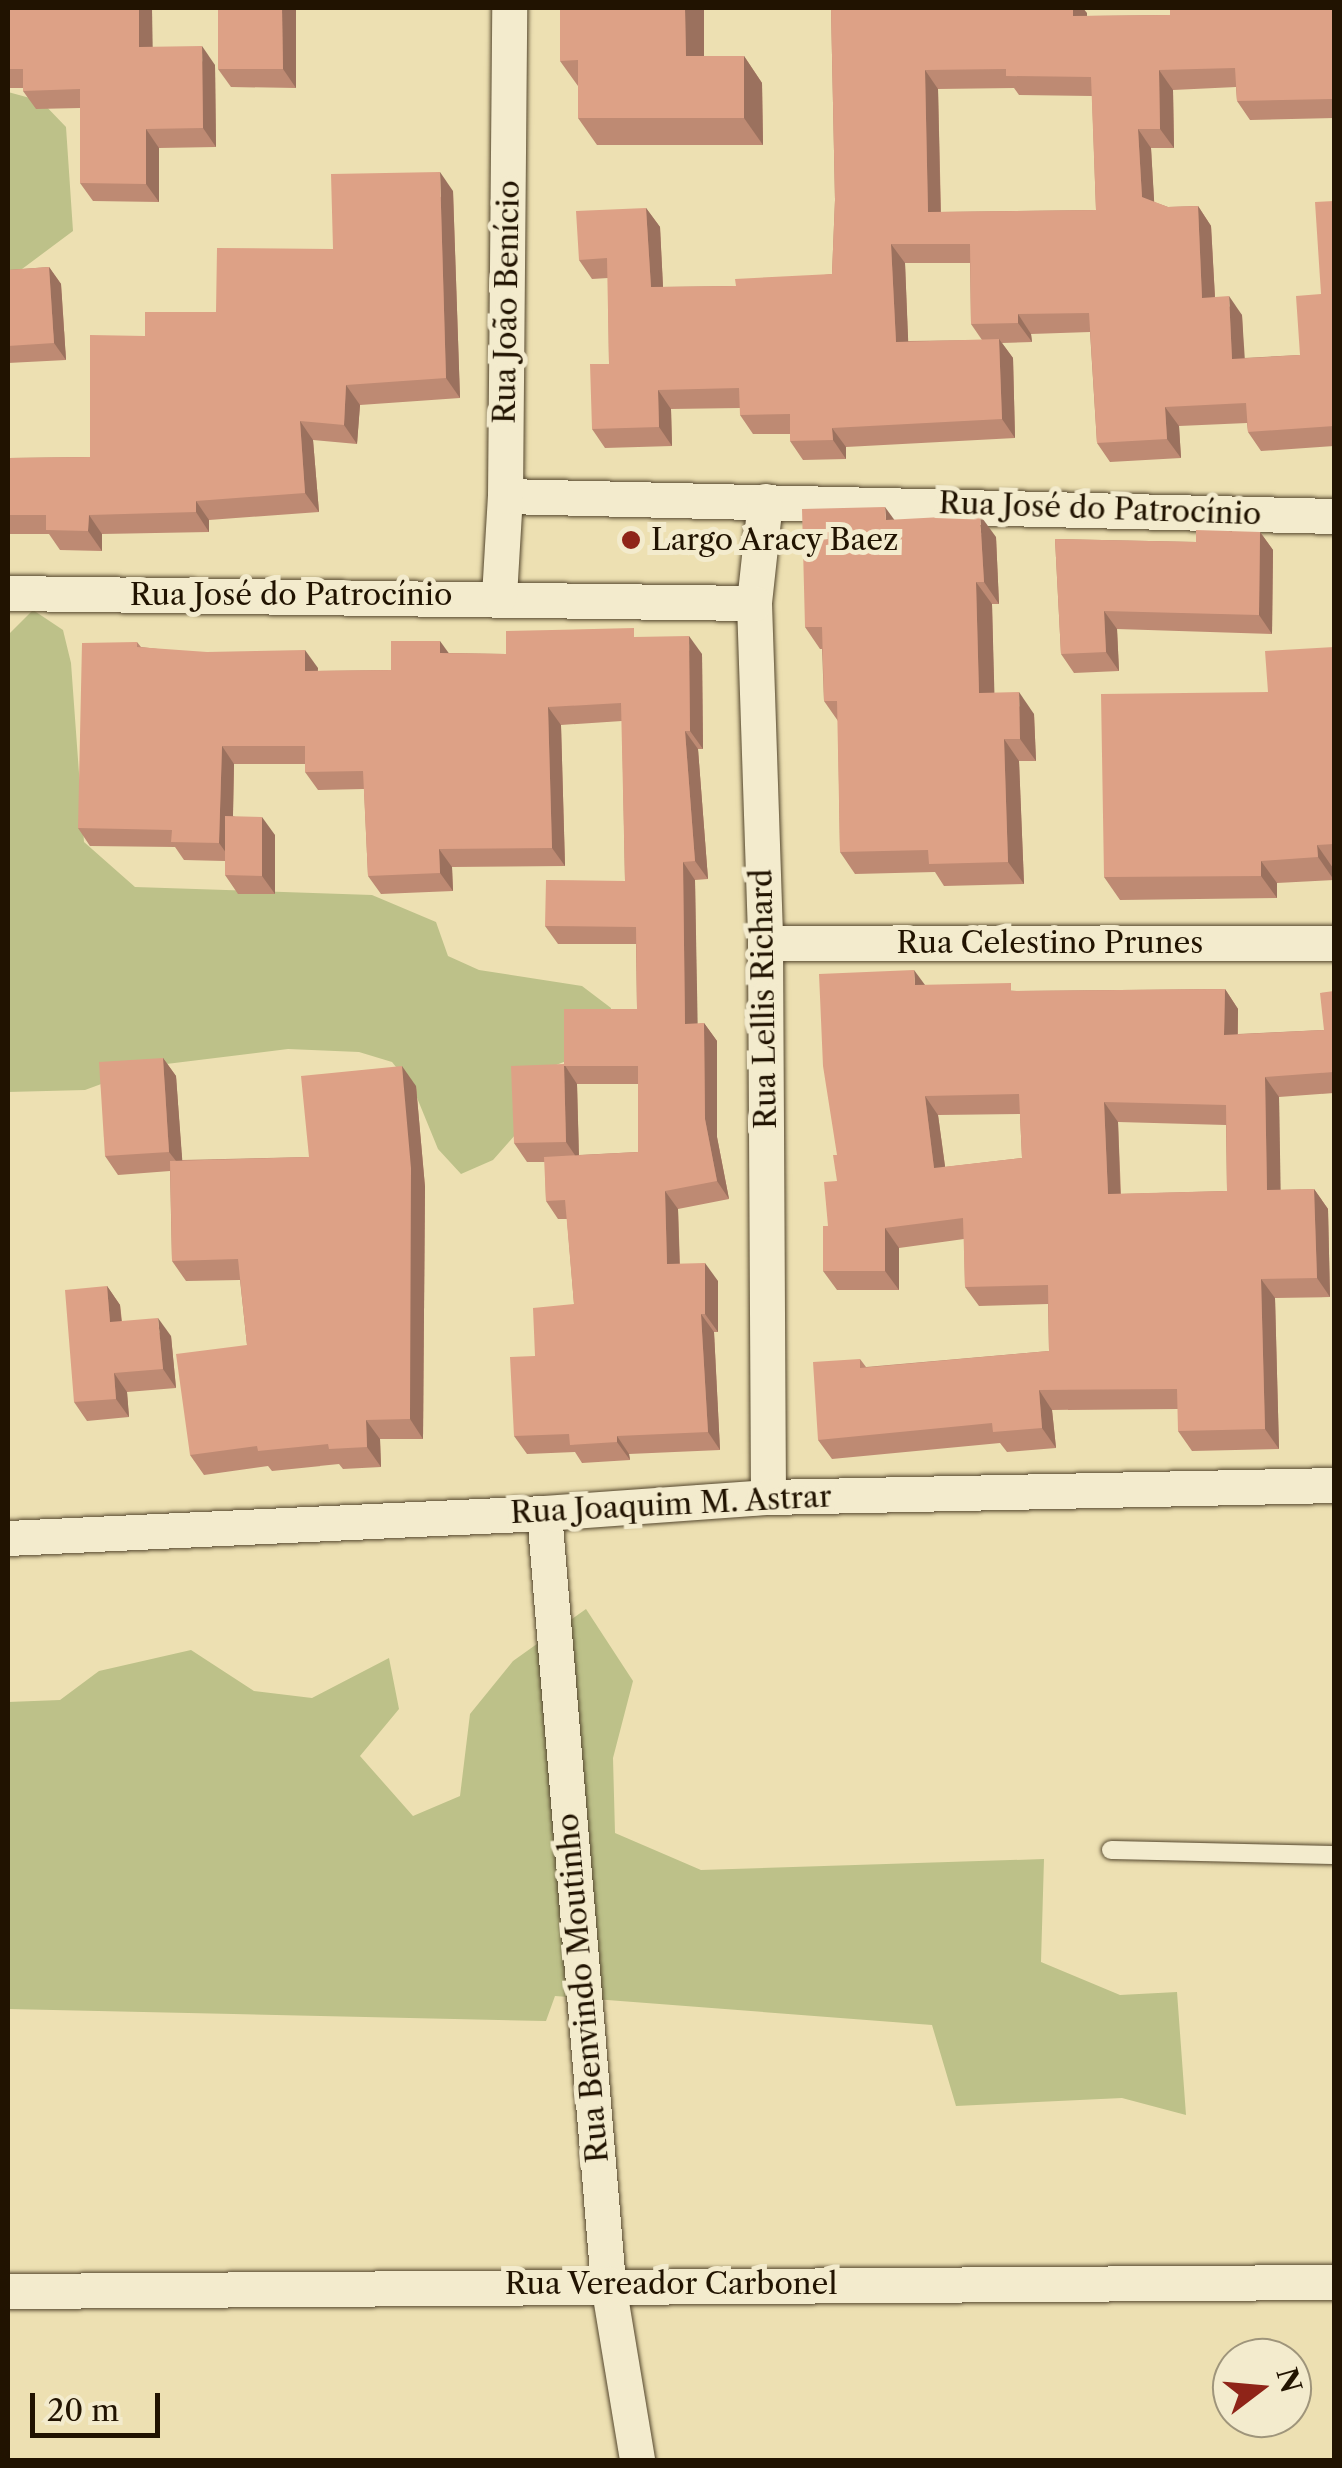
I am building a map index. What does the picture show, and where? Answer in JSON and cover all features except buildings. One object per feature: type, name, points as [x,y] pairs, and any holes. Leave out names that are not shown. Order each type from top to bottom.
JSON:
[{"type":"street","name":"Rua João Benício","points":[[499,596],[505,496],[510,8]]},
{"type":"street","name":"Rua José do Patrocínio","points":[[505,496],[1334,516]]},
{"type":"street","name":"Rua Lellis Richard","points":[[765,500],[754,603],[765,943],[768,1498]]},
{"type":"street","name":"Rua José do Patrocínio","points":[[8,593],[499,596],[754,603]]},
{"type":"street","name":"Rua Celestino Prunes","points":[[765,943],[1334,943]]},
{"type":"street","name":"Rua Joaquim M. Astrar","points":[[8,1538],[544,1513],[768,1498],[1334,1485]]},
{"type":"street","name":"Rua Benvindo Moutinho","points":[[544,1513],[608,2284],[637,2460]]},
{"type":"street","name":"Rua Vereador Carbonel","points":[[8,2291],[1334,2282]]},
{"type":"lane","points":[[1111,1850],[1334,1854]]},
{"type":"green space","points":[[8,92],[41,101],[66,127],[73,231],[18,272],[8,299]]},
{"type":"green space","points":[[33,610],[63,630],[71,663],[84,842],[135,887],[372,895],[436,922],[448,956],[479,970],[582,986],[611,1008],[609,1044],[546,1069],[516,1134],[493,1160],[461,1174],[438,1149],[413,1088],[392,1062],[359,1052],[288,1049],[150,1066],[85,1090],[8,1092],[8,635]]},
{"type":"green space","points":[[586,1609],[633,1681],[613,1758],[615,1833],[701,1870],[1044,1859],[1041,1962],[1120,1995],[1177,1992],[1186,2115],[1122,2098],[956,2106],[932,2025],[555,1996],[546,2021],[8,2009],[8,1702],[60,1700],[99,1671],[191,1650],[254,1691],[312,1698],[389,1658],[399,1709],[360,1756],[413,1816],[460,1796],[470,1714],[513,1661]]},
{"type":"place","name":"Largo Aracy Baez","points":[[631,540]]}]
